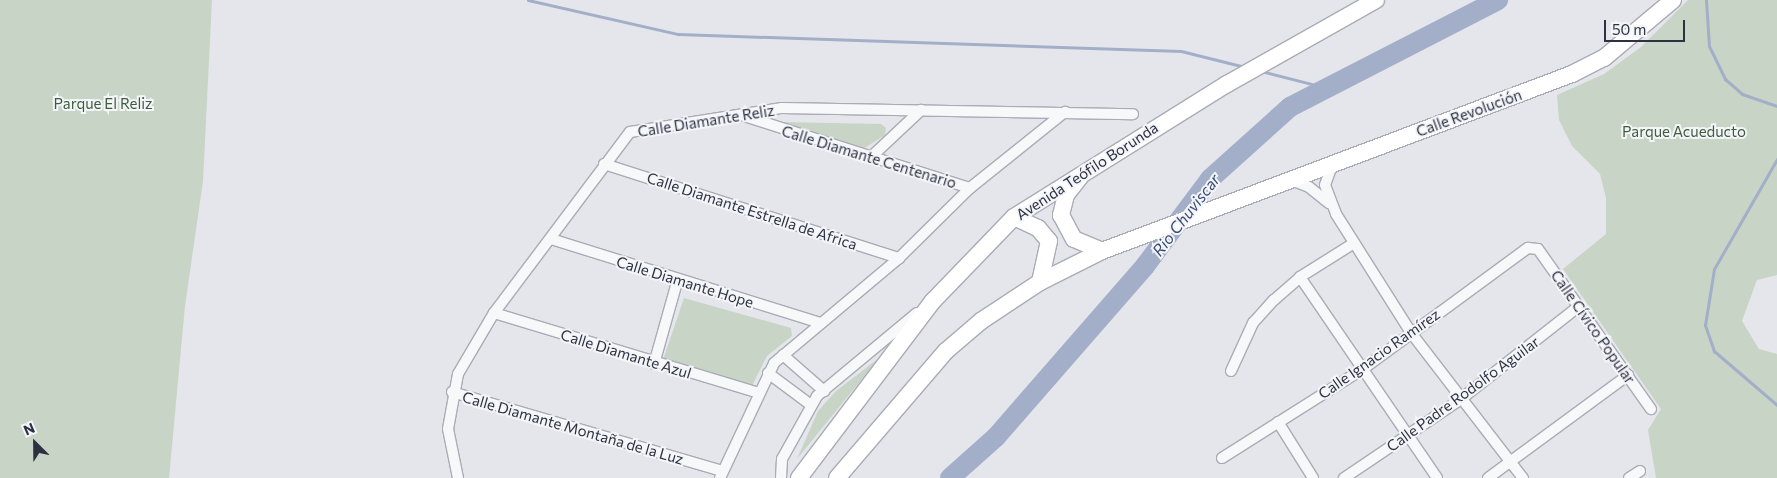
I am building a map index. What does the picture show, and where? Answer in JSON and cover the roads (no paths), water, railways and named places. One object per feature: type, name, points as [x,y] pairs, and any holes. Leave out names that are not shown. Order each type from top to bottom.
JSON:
[{"type":"main road","name":"Avenida Teófilo Borunda","points":[[799,478],[932,302],[1014,217],[1088,168],[1227,84],[1376,0]]},
{"type":"main road","name":"Calle Revolución","points":[[1102,251],[1248,194],[1572,74],[1620,46],[1673,0]]},
{"type":"main road","points":[[1088,168],[1066,195],[1061,215],[1074,239],[1102,251]]},
{"type":"main road","points":[[1014,217],[1038,228],[1050,241],[1040,282]]},
{"type":"main road","points":[[837,478],[946,351],[981,321],[1040,282],[1102,251]]},
{"type":"street","name":"Calle Diamante Reliz","points":[[458,478],[448,429],[452,392],[458,374],[494,313],[551,239],[604,164],[634,131],[782,108],[1133,114]]},
{"type":"street","points":[[871,157],[921,110]]},
{"type":"street","points":[[721,475],[768,373],[783,355],[899,258],[970,188],[1065,112]]},
{"type":"street","name":"Calle Diamante Centenario","points":[[741,115],[970,188]]},
{"type":"street","points":[[1334,162],[1324,185],[1332,206],[1354,243],[1412,334],[1523,478]]},
{"type":"street","name":"Calle Diamante Estrella de Africa","points":[[604,164],[899,258]]},
{"type":"street","points":[[1288,179],[1309,186],[1332,206]]},
{"type":"street","name":"Calle Diamante Hope","points":[[551,239],[677,282],[820,323]]},
{"type":"street","points":[[1231,371],[1253,323],[1300,276],[1354,243]]},
{"type":"street","name":"Calle Ignacio Ramírez","points":[[1222,458],[1363,369],[1412,334],[1517,253],[1532,247]]},
{"type":"street","name":"Calle Cívico Popular","points":[[1532,247],[1579,306],[1651,409]]},
{"type":"street","points":[[1300,276],[1407,437],[1437,478]]},
{"type":"street","points":[[654,364],[677,282]]},
{"type":"street","points":[[781,478],[782,459],[811,405],[824,390],[932,302]]},
{"type":"street","name":"Calle Padre Rodolfo Aguilar","points":[[1344,478],[1461,399],[1579,306]]},
{"type":"street","name":"Calle Diamante Azul","points":[[494,313],[654,364],[759,393]]},
{"type":"street","points":[[783,355],[824,390]]},
{"type":"street","points":[[768,373],[811,405]]},
{"type":"street","points":[[1488,478],[1628,375]]},
{"type":"street","name":"Calle Diamante Montaña de la Luz","points":[[452,392],[721,475]]},
{"type":"street","points":[[1278,422],[1313,478]]},
{"type":"street","points":[[1629,478],[1640,471]]},
{"type":"waterway","points":[[528,0],[678,34],[1181,51],[1245,67]]},
{"type":"waterway","name":"Rio Chuviscar","points":[[950,478],[996,437],[1145,266],[1210,179],[1290,107],[1498,0]]},
{"type":"waterway","points":[[1706,0],[1709,46],[1725,79],[1742,94],[1777,106]]},
{"type":"waterway","points":[[1261,71],[1327,88]]},
{"type":"waterway","points":[[1777,159],[1714,269],[1705,325],[1714,351],[1777,405]]},
{"type":"park label","name":"Parque El Reliz","points":[[103,104]]},
{"type":"park label","name":"Parque Acueducto","points":[[1684,132]]}]
